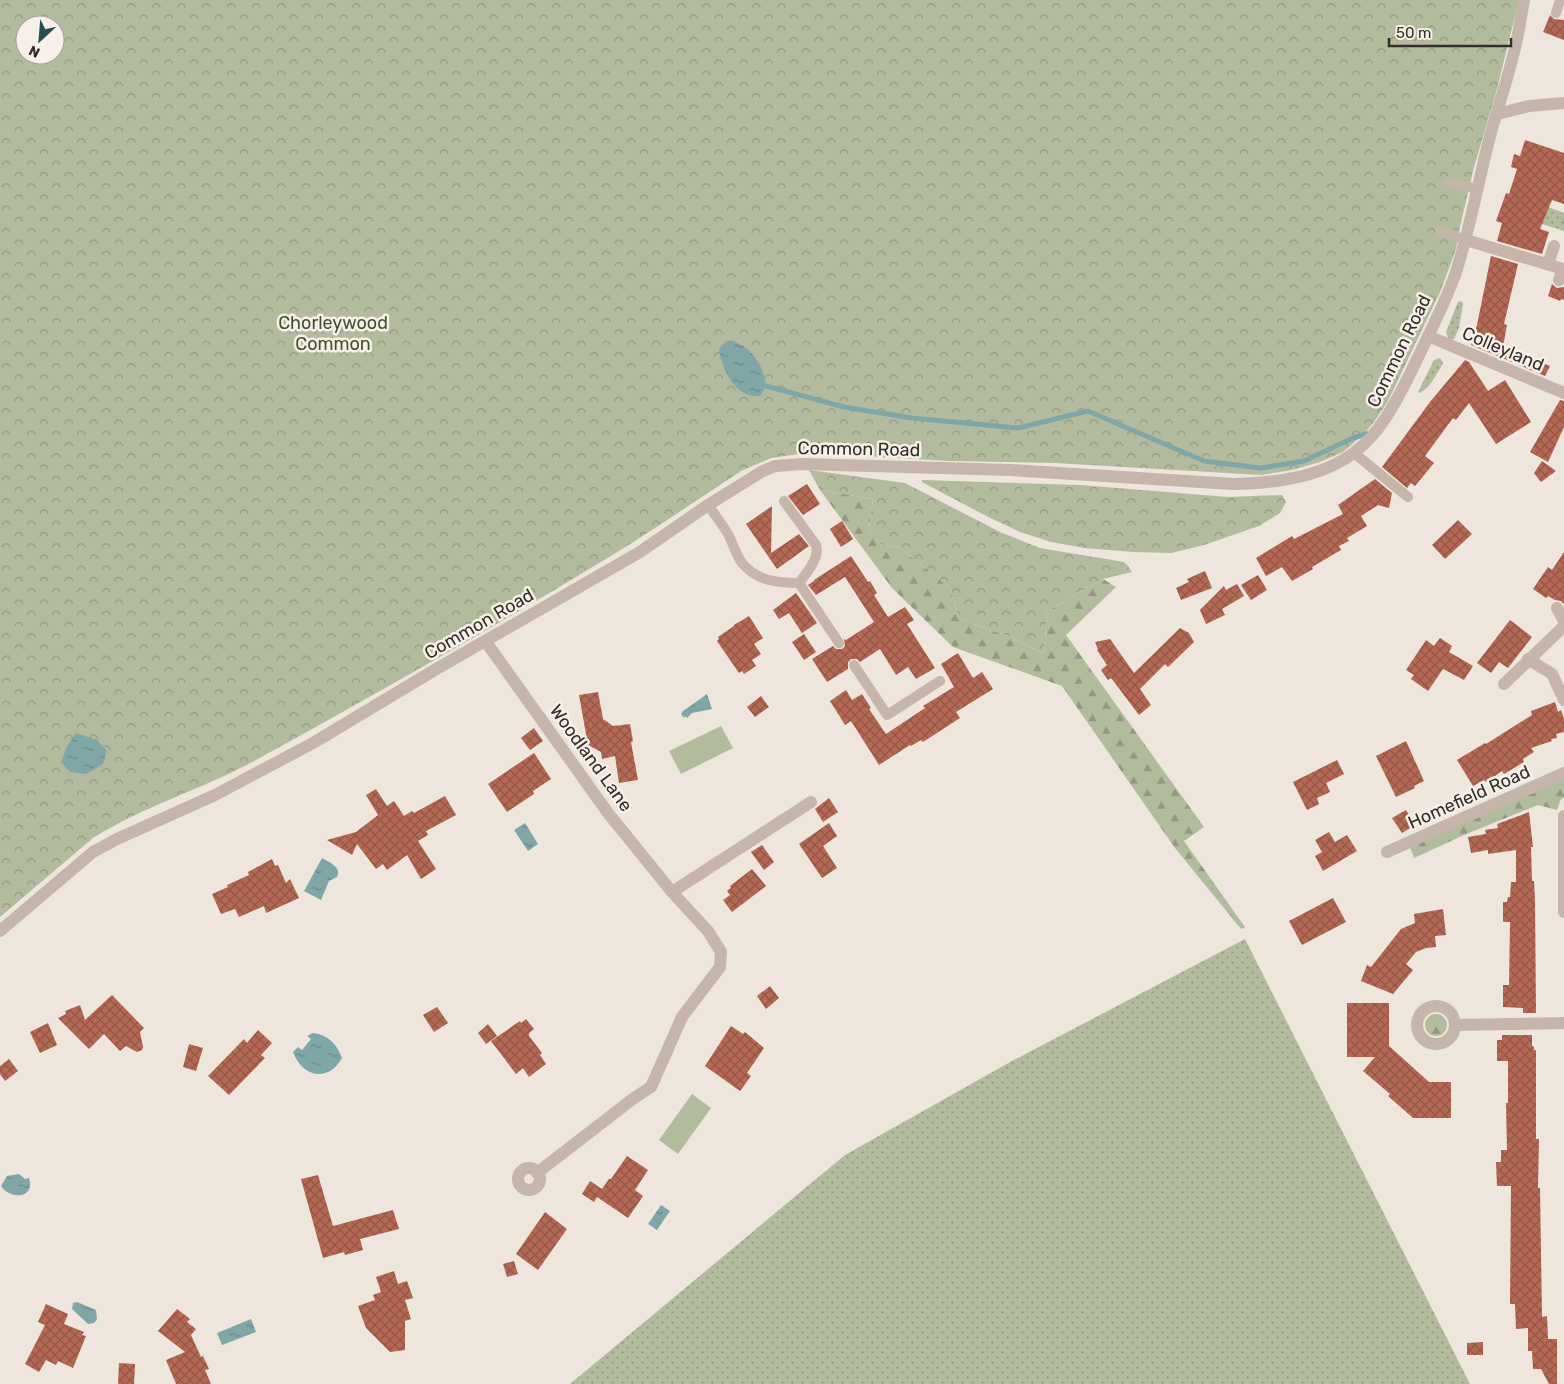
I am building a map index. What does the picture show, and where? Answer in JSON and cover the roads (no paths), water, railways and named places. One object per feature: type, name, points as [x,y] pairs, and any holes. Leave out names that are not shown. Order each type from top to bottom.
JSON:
[{"type":"street","name":"Common Road","points":[[0,932],[93,852],[117,839],[214,795],[313,743],[438,668],[640,552],[708,505],[761,472],[775,466],[791,464],[1010,470],[1233,484],[1289,479],[1320,470],[1354,453],[1375,432],[1390,412],[1428,336],[1454,275],[1466,240],[1477,190],[1515,49],[1524,0]]},
{"type":"street","points":[[1497,114],[1529,106],[1564,103]]},
{"type":"street","points":[[1466,240],[1548,264],[1561,274]]},
{"type":"street","points":[[1548,264],[1554,246]]},
{"type":"street","name":"Colleyland","points":[[1428,336],[1564,393]]},
{"type":"street","points":[[1557,608],[1564,621]]},
{"type":"street","points":[[1504,684],[1564,626]]},
{"type":"street","name":"Woodland Lane","points":[[486,642],[608,813],[672,892],[708,932],[721,952],[720,967],[682,1017],[651,1087],[537,1173]]},
{"type":"street","points":[[1528,660],[1552,674],[1564,700]]},
{"type":"street","name":"Homefield Road","points":[[1387,852],[1564,773]]},
{"type":"street","points":[[672,892],[811,802]]},
{"type":"street","points":[[1564,816],[1564,912]]},
{"type":"street","points":[[1455,1025],[1564,1024]]},
{"type":"lane","points":[[1556,13],[1560,0]]},
{"type":"lane","points":[[1448,182],[1477,190]]},
{"type":"lane","points":[[1440,231],[1466,240]]},
{"type":"lane","points":[[1354,453],[1408,497]]},
{"type":"lane","points":[[784,501],[816,545],[818,551],[815,559],[799,582]]},
{"type":"lane","points":[[708,505],[728,535],[742,562],[753,573],[765,580],[782,583],[799,582]]},
{"type":"lane","points":[[799,582],[839,643]]},
{"type":"lane","points":[[854,665],[887,715],[940,681]]},
{"type":"water","points":[[726,341],[742,345],[759,363],[766,386],[760,396],[751,396],[744,393],[731,381],[720,357],[719,349]]},
{"type":"water","points":[[707,694],[712,709],[692,713],[687,718],[685,716],[684,718],[681,714],[683,711]]},
{"type":"water","points":[[76,733],[97,740],[107,751],[103,764],[86,774],[70,772],[61,762],[67,746]]},
{"type":"water","points":[[525,823],[538,844],[528,851],[514,830]]},
{"type":"water","points":[[322,858],[337,868],[338,874],[337,877],[329,881],[321,900],[304,891]]},
{"type":"water","points":[[313,1033],[331,1041],[342,1058],[336,1066],[323,1074],[316,1074],[302,1067],[293,1052],[298,1047],[302,1050],[311,1039],[307,1036]]},
{"type":"water","points":[[19,1174],[25,1179],[29,1178],[29,1190],[21,1195],[10,1194],[5,1191],[1,1186],[7,1176]]},
{"type":"water","points":[[661,1205],[670,1211],[657,1230],[648,1224]]},
{"type":"water","points":[[77,1302],[96,1310],[97,1319],[94,1323],[88,1324],[72,1309],[73,1303]]},
{"type":"water","points":[[251,1319],[256,1332],[222,1345],[217,1333]]},
{"type":"waterway","points":[[766,386],[844,407],[912,418],[1018,428],[1088,411],[1204,461],[1261,468],[1304,461],[1353,438],[1370,433]]},
{"type":"park label","name":"Chorleywood Common","points":[[333,333]]}]
